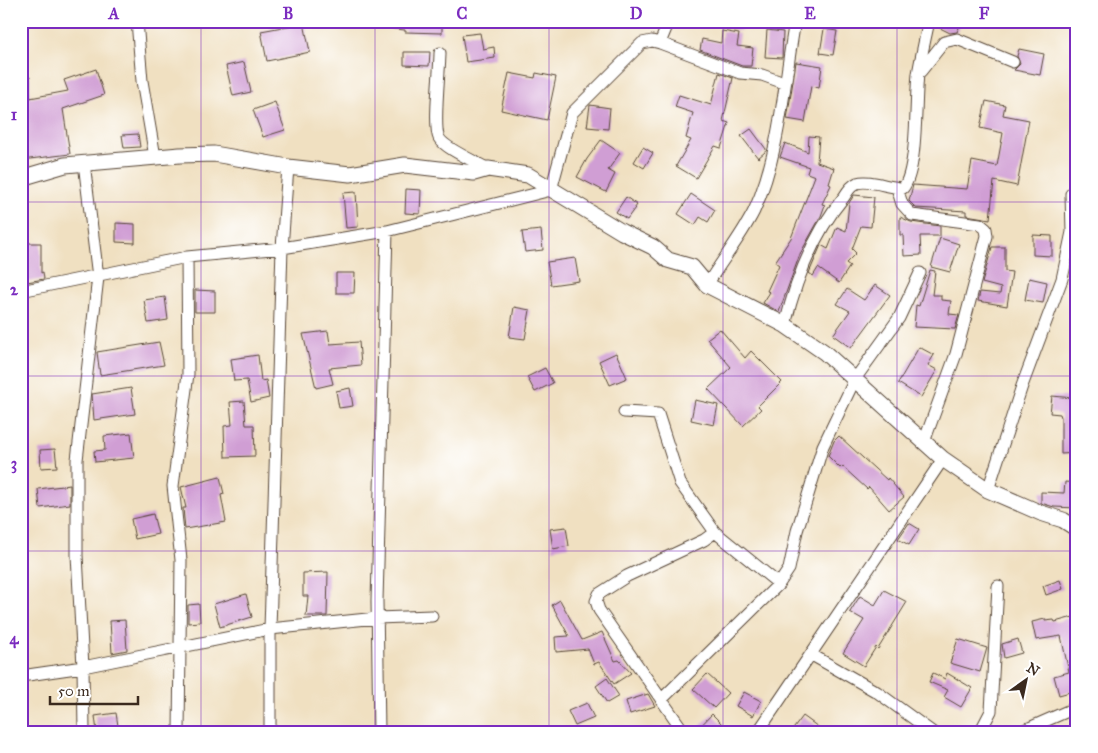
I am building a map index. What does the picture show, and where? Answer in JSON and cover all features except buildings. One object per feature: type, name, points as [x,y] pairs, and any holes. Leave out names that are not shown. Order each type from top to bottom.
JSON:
[{"type":"street","points":[[137,21],[142,80],[155,157]]},
{"type":"street","points":[[660,43],[669,21]]},
{"type":"street","points":[[707,285],[754,210],[777,135],[795,21]]},
{"type":"street","points":[[785,325],[803,265],[832,210],[855,184],[862,182],[903,188],[907,183],[911,166],[918,74],[929,21]]},
{"type":"street","points":[[918,74],[932,54],[944,42],[957,39],[1013,62]]},
{"type":"street","points":[[551,190],[572,113],[642,43],[652,41],[660,43],[734,71],[762,75],[784,83]]},
{"type":"street","points":[[440,53],[437,126],[439,138],[449,147],[488,169],[528,175],[551,190],[653,247],[668,260],[692,267],[707,285],[785,325],[824,352],[943,459],[988,490],[1041,513],[1070,519],[1077,529]]},
{"type":"street","points":[[21,178],[65,165],[214,154],[288,167],[350,174],[405,165],[474,174],[488,169]]},
{"type":"street","points":[[84,163],[98,277],[77,460],[77,555],[83,667],[84,732]]},
{"type":"street","points":[[270,732],[270,629],[282,248],[288,167]]},
{"type":"street","points":[[897,188],[902,204],[912,215],[980,224],[986,229],[987,236],[956,354],[924,442]]},
{"type":"street","points":[[988,490],[1022,386],[1062,279],[1072,232],[1071,194],[1077,188]]},
{"type":"street","points":[[21,292],[187,257],[282,248],[387,231],[551,190]]},
{"type":"street","points":[[379,732],[377,618],[387,231]]},
{"type":"street","points":[[179,732],[181,560],[173,486],[188,374],[187,257]]},
{"type":"street","points":[[661,700],[779,584],[789,569],[797,531],[824,446],[855,379],[899,318],[920,273]]},
{"type":"street","points":[[624,412],[658,414],[680,483],[715,532],[779,584]]},
{"type":"street","points":[[758,732],[812,655],[943,459]]},
{"type":"street","points":[[684,732],[599,610],[596,601],[599,594],[627,576],[661,561],[715,532]]},
{"type":"street","points":[[980,732],[991,711],[998,586]]},
{"type":"street","points":[[21,676],[83,667],[270,629],[377,618],[432,616]]},
{"type":"street","points":[[812,655],[877,692],[932,732]]},
{"type":"street","points":[[1020,732],[1077,707]]}]
